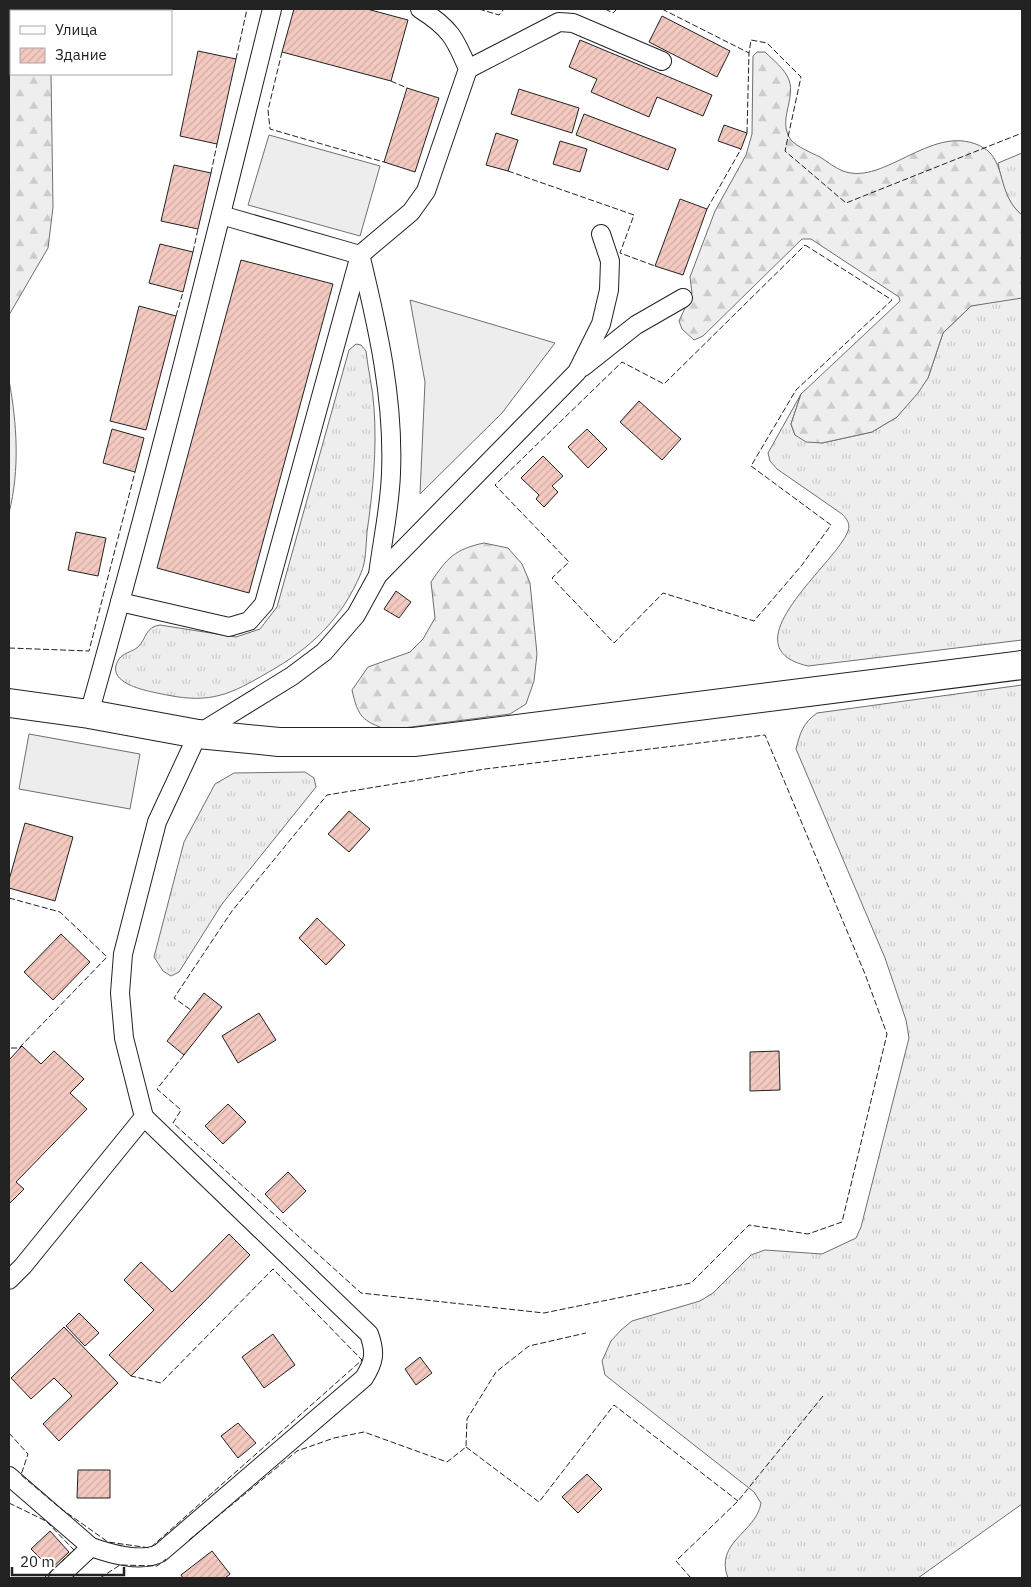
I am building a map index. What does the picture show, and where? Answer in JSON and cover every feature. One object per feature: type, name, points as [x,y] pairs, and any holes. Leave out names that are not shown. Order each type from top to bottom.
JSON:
[{"type":"street","points":[[9,703],[89,714],[198,734],[279,742],[414,742],[1022,665]]},
{"type":"lane","points":[[89,714],[221,215],[272,9]]},
{"type":"lane","points":[[120,602],[230,627],[249,621],[264,604],[360,255],[411,212],[426,190],[468,69],[455,38],[439,21],[420,9]]},
{"type":"lane","points":[[468,69],[559,22],[573,23],[662,61]]},
{"type":"lane","points":[[221,215],[360,255]]},
{"type":"lane","points":[[577,372],[601,324],[609,290],[610,261],[601,234]]},
{"type":"lane","points":[[360,255],[381,341],[390,404],[392,474],[378,575]]},
{"type":"lane","points":[[9,1476],[91,1548],[123,1555],[152,1557],[160,1553],[364,1378],[374,1362],[374,1350],[369,1334],[144,1117],[124,1038],[120,993],[124,954],[157,822],[198,734],[292,676],[324,652],[356,615],[378,575],[577,372],[636,325],[683,298]]},
{"type":"lane","points":[[9,1280],[23,1266],[144,1117]]},
{"type":"lane","points":[[58,1578],[91,1548]]},
{"type":"green space","points":[[9,9],[53,9],[10,10],[10,75],[51,75],[53,207],[48,248],[9,315]]},
{"type":"green space","points":[[757,52],[765,52],[782,68],[789,80],[791,87],[786,125],[787,133],[794,143],[840,170],[859,173],[876,170],[929,147],[947,142],[966,141],[984,148],[991,154],[996,161],[1009,198],[1022,215],[1022,298],[971,306],[943,333],[928,378],[918,393],[897,417],[872,432],[822,443],[806,442],[795,435],[791,424],[801,394],[900,301],[899,297],[811,239],[802,239],[703,336],[694,340],[682,329],[679,321],[692,293],[690,277],[715,211],[746,155],[752,134],[753,56]]},
{"type":"green space","points":[[1022,153],[1022,215],[1008,198],[998,163]]},
{"type":"green space","points":[[1009,298],[1022,298],[1022,640],[808,666],[785,656],[778,641],[781,623],[793,603],[840,545],[849,528],[848,521],[842,514],[777,469],[770,461],[768,453],[801,394],[791,424],[795,435],[822,443],[872,432],[897,417],[928,378],[943,333],[971,306]]},
{"type":"green space","points":[[356,344],[361,345],[366,351],[375,423],[375,454],[364,564],[353,590],[344,605],[323,631],[297,654],[283,664],[231,692],[208,698],[182,698],[141,689],[123,681],[117,675],[116,668],[119,659],[138,647],[149,630],[155,626],[160,625],[236,637],[260,629],[277,607],[349,350]]},
{"type":"green space","points":[[9,380],[14,413],[16,463],[9,513]]},
{"type":"green space","points":[[484,543],[508,548],[522,564],[530,583],[537,654],[534,681],[526,704],[510,714],[388,730],[367,721],[362,717],[356,706],[352,690],[368,667],[410,652],[423,639],[435,618],[431,582],[453,556],[466,548]]},
{"type":"green space","points":[[1022,685],[1022,1504],[918,1578],[728,1578],[725,1566],[727,1555],[731,1546],[758,1513],[761,1503],[754,1492],[605,1375],[602,1361],[611,1341],[632,1321],[700,1301],[713,1293],[751,1255],[765,1250],[822,1254],[856,1238],[861,1227],[909,1038],[906,1020],[885,958],[796,749],[799,738],[805,725],[817,713]]},
{"type":"green space","points":[[305,772],[314,778],[316,787],[222,904],[179,972],[171,976],[163,971],[154,957],[184,842],[215,784],[234,773]]},
{"type":"shaded area","points":[[269,135],[380,166],[360,236],[248,205]]},
{"type":"shaded area","points":[[410,300],[555,343],[502,413],[420,494],[425,382]]},
{"type":"shaded area","points":[[29,734],[140,754],[130,809],[19,789]]},
{"type":"building","points":[[294,9],[367,9],[408,20],[391,81],[282,52]]},
{"type":"building","points":[[662,16],[730,51],[717,77],[649,42]]},
{"type":"building","points":[[580,40],[712,95],[703,116],[657,97],[649,117],[591,92],[597,79],[569,67]]},
{"type":"building","points":[[198,51],[236,59],[217,144],[180,136]]},
{"type":"building","points":[[407,88],[439,98],[415,172],[384,162]]},
{"type":"building","points":[[519,89],[579,108],[572,133],[511,114]]},
{"type":"building","points":[[584,114],[676,149],[668,170],[576,135]]},
{"type":"building","points":[[724,125],[747,133],[741,149],[718,141]]},
{"type":"building","points":[[496,133],[518,140],[508,171],[486,165]]},
{"type":"building","points":[[560,141],[587,149],[580,172],[553,164]]},
{"type":"building","points":[[174,165],[211,173],[198,229],[161,221]]},
{"type":"building","points":[[680,199],[707,209],[683,275],[655,266]]},
{"type":"building","points":[[160,244],[193,252],[183,292],[149,283]]},
{"type":"building","points":[[241,260],[333,284],[249,593],[157,568]]},
{"type":"building","points":[[139,306],[176,316],[146,430],[110,421]]},
{"type":"building","points":[[639,401],[681,439],[662,460],[620,422]]},
{"type":"building","points":[[112,429],[144,438],[135,472],[103,463]]},
{"type":"building","points":[[587,429],[607,449],[588,468],[568,447]]},
{"type":"building","points":[[543,456],[563,476],[552,486],[558,492],[544,507],[536,499],[539,495],[521,478]]},
{"type":"building","points":[[76,532],[106,538],[98,576],[68,570]]},
{"type":"building","points":[[396,591],[411,602],[399,618],[384,609]]},
{"type":"building","points":[[349,811],[370,829],[349,852],[328,834]]},
{"type":"building","points":[[25,823],[73,837],[55,901],[9,888],[9,880]]},
{"type":"building","points":[[317,918],[345,945],[326,965],[299,938]]},
{"type":"building","points":[[61,934],[90,962],[53,1000],[24,972]]},
{"type":"building","points":[[204,993],[222,1007],[184,1055],[167,1041]]},
{"type":"building","points":[[259,1013],[276,1040],[238,1063],[222,1036]]},
{"type":"building","points":[[22,1046],[41,1064],[54,1051],[84,1079],[70,1093],[87,1109],[16,1182],[24,1189],[9,1204],[9,1060]]},
{"type":"building","points":[[779,1051],[780,1090],[750,1091],[750,1052]]},
{"type":"building","points":[[228,1104],[246,1122],[223,1144],[205,1126]]},
{"type":"building","points":[[288,1172],[306,1191],[283,1213],[265,1194]]},
{"type":"building","points":[[229,1234],[250,1255],[131,1376],[109,1355],[154,1310],[124,1280],[141,1262],[172,1292]]},
{"type":"building","points":[[79,1313],[99,1333],[85,1346],[66,1326]]},
{"type":"building","points":[[64,1327],[118,1383],[59,1441],[43,1424],[72,1396],[54,1378],[31,1399],[11,1378]]},
{"type":"building","points":[[273,1334],[295,1365],[264,1388],[242,1357]]},
{"type":"building","points":[[420,1357],[432,1373],[416,1385],[405,1369]]},
{"type":"building","points":[[238,1423],[256,1443],[238,1458],[221,1436]]},
{"type":"building","points":[[78,1470],[110,1470],[110,1498],[77,1498]]},
{"type":"building","points":[[587,1474],[602,1489],[578,1513],[562,1497]]},
{"type":"building","points":[[50,1531],[69,1552],[51,1569],[31,1549]]},
{"type":"building","points":[[212,1551],[230,1574],[225,1578],[183,1578],[181,1575]]},
{"type":"fence","points":[[236,59],[247,9]]},
{"type":"fence","points":[[479,9],[499,15],[504,9]]},
{"type":"fence","points":[[605,9],[613,13],[617,9]]},
{"type":"fence","points":[[662,9],[749,53]]},
{"type":"fence","points":[[747,133],[751,40],[767,43],[801,77],[785,151],[846,203],[1022,133]]},
{"type":"fence","points":[[282,52],[268,110],[270,129],[384,162]]},
{"type":"fence","points":[[391,81],[407,88]]},
{"type":"fence","points":[[211,173],[217,144]]},
{"type":"fence","points":[[707,209],[741,149]]},
{"type":"fence","points":[[508,171],[634,215],[620,253],[655,266]]},
{"type":"fence","points":[[193,252],[198,229]]},
{"type":"fence","points":[[805,245],[892,300],[796,390],[751,466],[831,525],[802,565],[754,621],[663,593],[614,643],[552,578],[569,562],[495,485],[622,362],[664,384],[805,245]]},
{"type":"fence","points":[[176,316],[183,292]]},
{"type":"fence","points":[[9,648],[89,651],[135,472]]},
{"type":"fence","points":[[184,1055],[157,1089],[181,1110],[173,1123],[361,1293],[544,1313],[691,1283],[749,1225],[808,1234],[842,1222],[887,1034],[865,974],[765,735],[485,769],[327,795],[232,911],[174,998],[191,1010]]},
{"type":"fence","points":[[9,898],[60,912],[107,957],[19,1048],[9,1048]]},
{"type":"fence","points":[[9,1433],[28,1454],[21,1475],[60,1508],[108,1542],[150,1548],[362,1360],[273,1269],[161,1383],[131,1376]]},
{"type":"fence","points":[[189,1540],[297,1451],[334,1438],[364,1432],[447,1462],[466,1447],[467,1419],[496,1372],[529,1346],[586,1333]]},
{"type":"fence","points":[[691,1578],[676,1561],[738,1501],[823,1396]]},
{"type":"fence","points":[[466,1447],[539,1502],[614,1405],[738,1501]]},
{"type":"fence","points":[[9,1503],[46,1521],[74,1550],[44,1578]]},
{"type":"fence","points":[[100,1578],[120,1565],[157,1566],[166,1559]]}]
